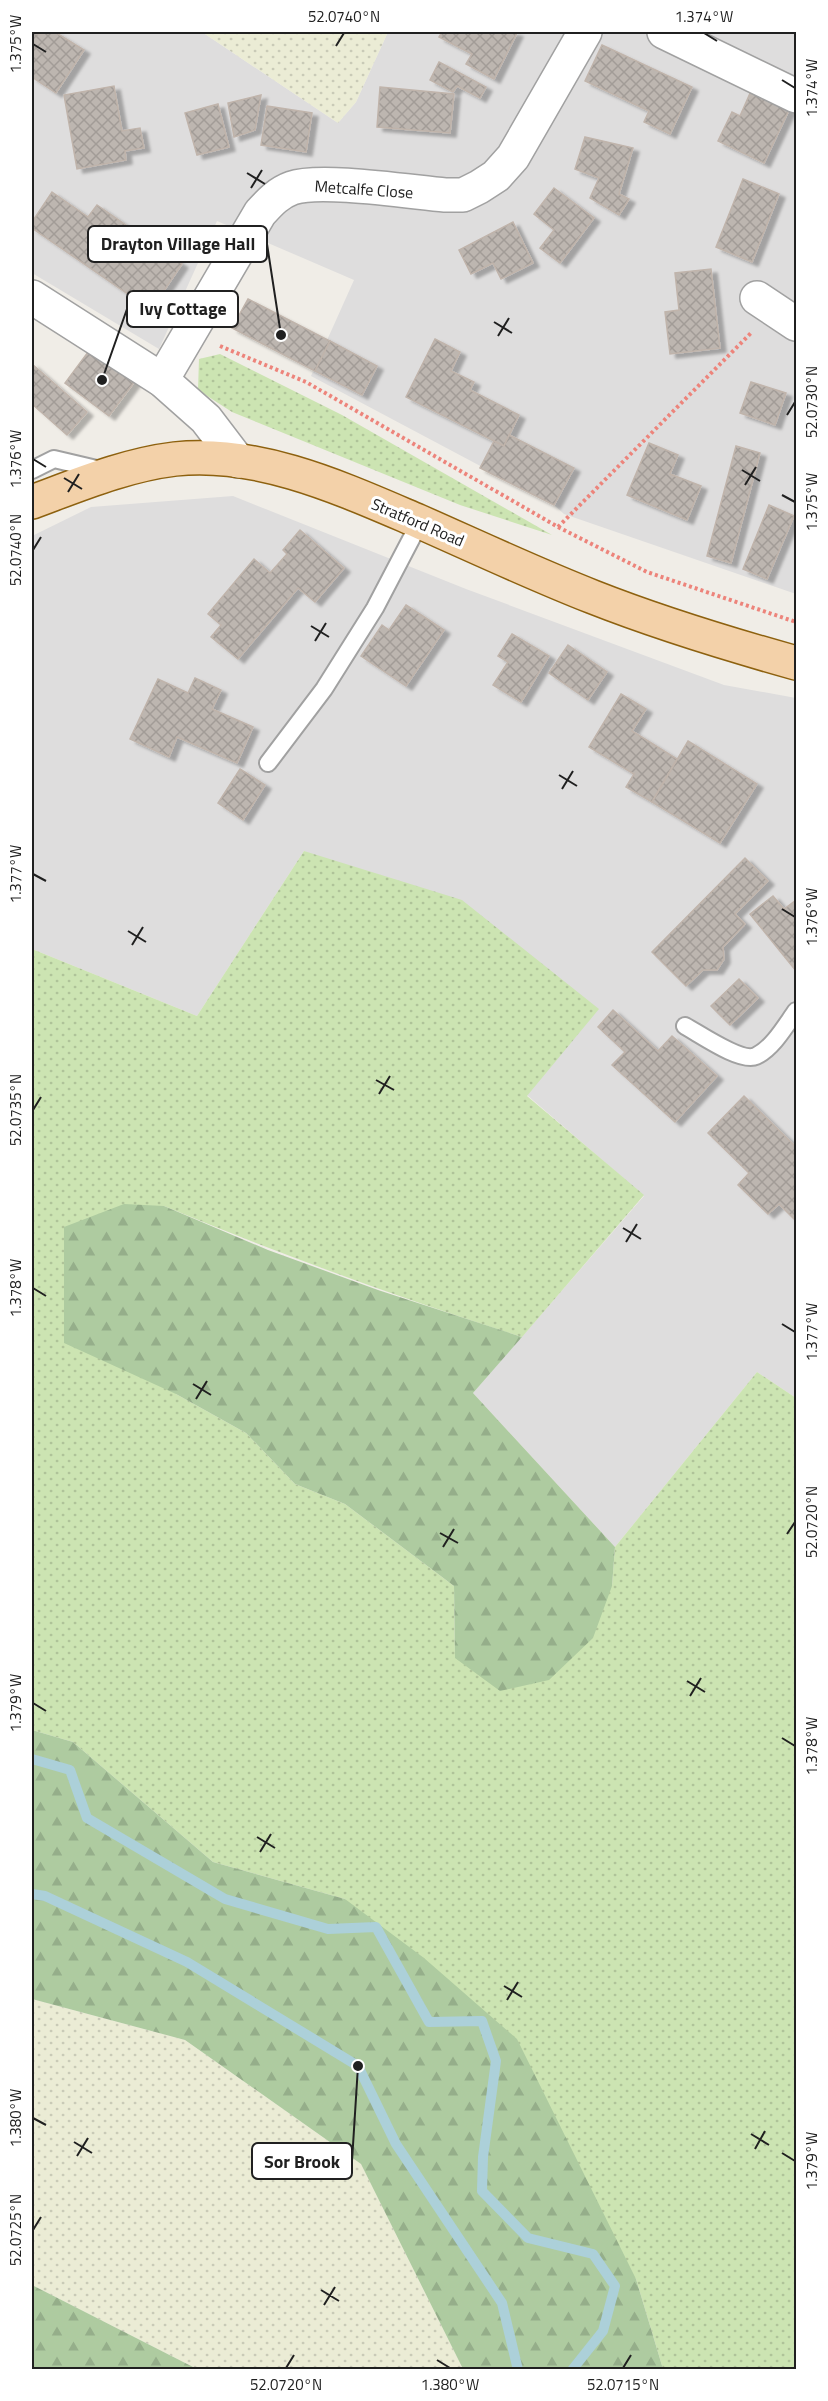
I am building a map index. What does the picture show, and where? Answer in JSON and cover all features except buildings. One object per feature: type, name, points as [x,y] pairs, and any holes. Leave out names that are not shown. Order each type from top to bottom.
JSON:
[{"type":"main road","name":"Stratford Road","points":[[32,502],[111,472],[175,459],[238,461],[300,474],[420,522],[594,598],[730,645],[796,663]]},
{"type":"street","name":"Metcalfe Close","points":[[162,380],[260,213],[274,197],[293,187],[315,184],[463,195],[496,176],[513,157],[585,32]]},
{"type":"street","points":[[664,32],[796,96]]},
{"type":"street","points":[[32,297],[162,380],[206,419],[238,461]]},
{"type":"lane","points":[[32,470],[54,459],[111,472]]},
{"type":"lane","points":[[268,763],[324,689],[375,609],[420,522]]},
{"type":"lane","points":[[685,1026],[742,1057],[756,1056],[771,1044],[796,1011]]},
{"type":"path","points":[[558,527],[782,310]]},
{"type":"path","points":[[190,333],[306,382],[558,527],[647,572],[796,622]]},
{"type":"shaded area","points":[[32,32],[202,32],[338,123],[356,102],[388,32],[796,32],[796,594],[564,514],[554,505],[311,376],[354,280],[217,221],[159,349],[32,273]]},
{"type":"shaded area","points":[[233,496],[466,589],[724,685],[796,698],[796,1398],[757,1372],[615,1547],[473,1393],[644,1196],[527,1095],[598,1009],[304,851],[197,1016],[32,949],[32,536],[91,507]]},
{"type":"green space","points":[[202,32],[388,32],[356,102],[338,123]]},
{"type":"green space","points":[[220,354],[342,415],[552,535],[460,505],[232,412],[198,390],[199,359]]},
{"type":"green space","points":[[304,851],[462,900],[599,1009],[527,1096],[644,1195],[522,1337],[342,1275],[164,1206],[176,1394],[246,1433],[295,1484],[345,1504],[454,1586],[455,1658],[612,1586],[615,1547],[757,1372],[796,1398],[796,2369],[663,2369],[636,2279],[345,1899],[213,1862],[73,1742],[32,1730],[32,949],[197,1016]]},
{"type":"green space","points":[[124,1204],[164,1206],[268,1250],[378,1290],[522,1337],[473,1393],[615,1547],[612,1586],[593,1638],[549,1680],[500,1691],[455,1658],[454,1586],[345,1504],[295,1484],[246,1433],[176,1394],[64,1343],[64,1227]]},
{"type":"green space","points":[[32,1730],[73,1742],[213,1862],[345,1899],[424,1958],[517,2039],[636,2279],[663,2369],[463,2369],[361,2164],[185,2040],[32,1999]]},
{"type":"green space","points":[[32,1999],[185,2040],[361,2164],[463,2369],[197,2369],[32,2285]]},
{"type":"green space","points":[[32,2285],[197,2369],[32,2369]]},
{"type":"waterway","points":[[32,1759],[70,1770],[87,1818],[225,1899],[328,1929],[376,1927],[429,2022],[482,2021],[496,2061],[483,2157],[482,2191],[528,2238],[593,2254],[615,2286],[603,2331],[572,2370]]},
{"type":"waterway","points":[[32,1894],[45,1896],[187,1962],[358,2066],[396,2144],[502,2303],[518,2370]]},
{"type":"place","name":"Drayton Village Hall","points":[[281,335]]},
{"type":"place","name":"Ivy Cottage","points":[[102,380]]},
{"type":"place","name":"Sor Brook","points":[[358,2066]]}]
